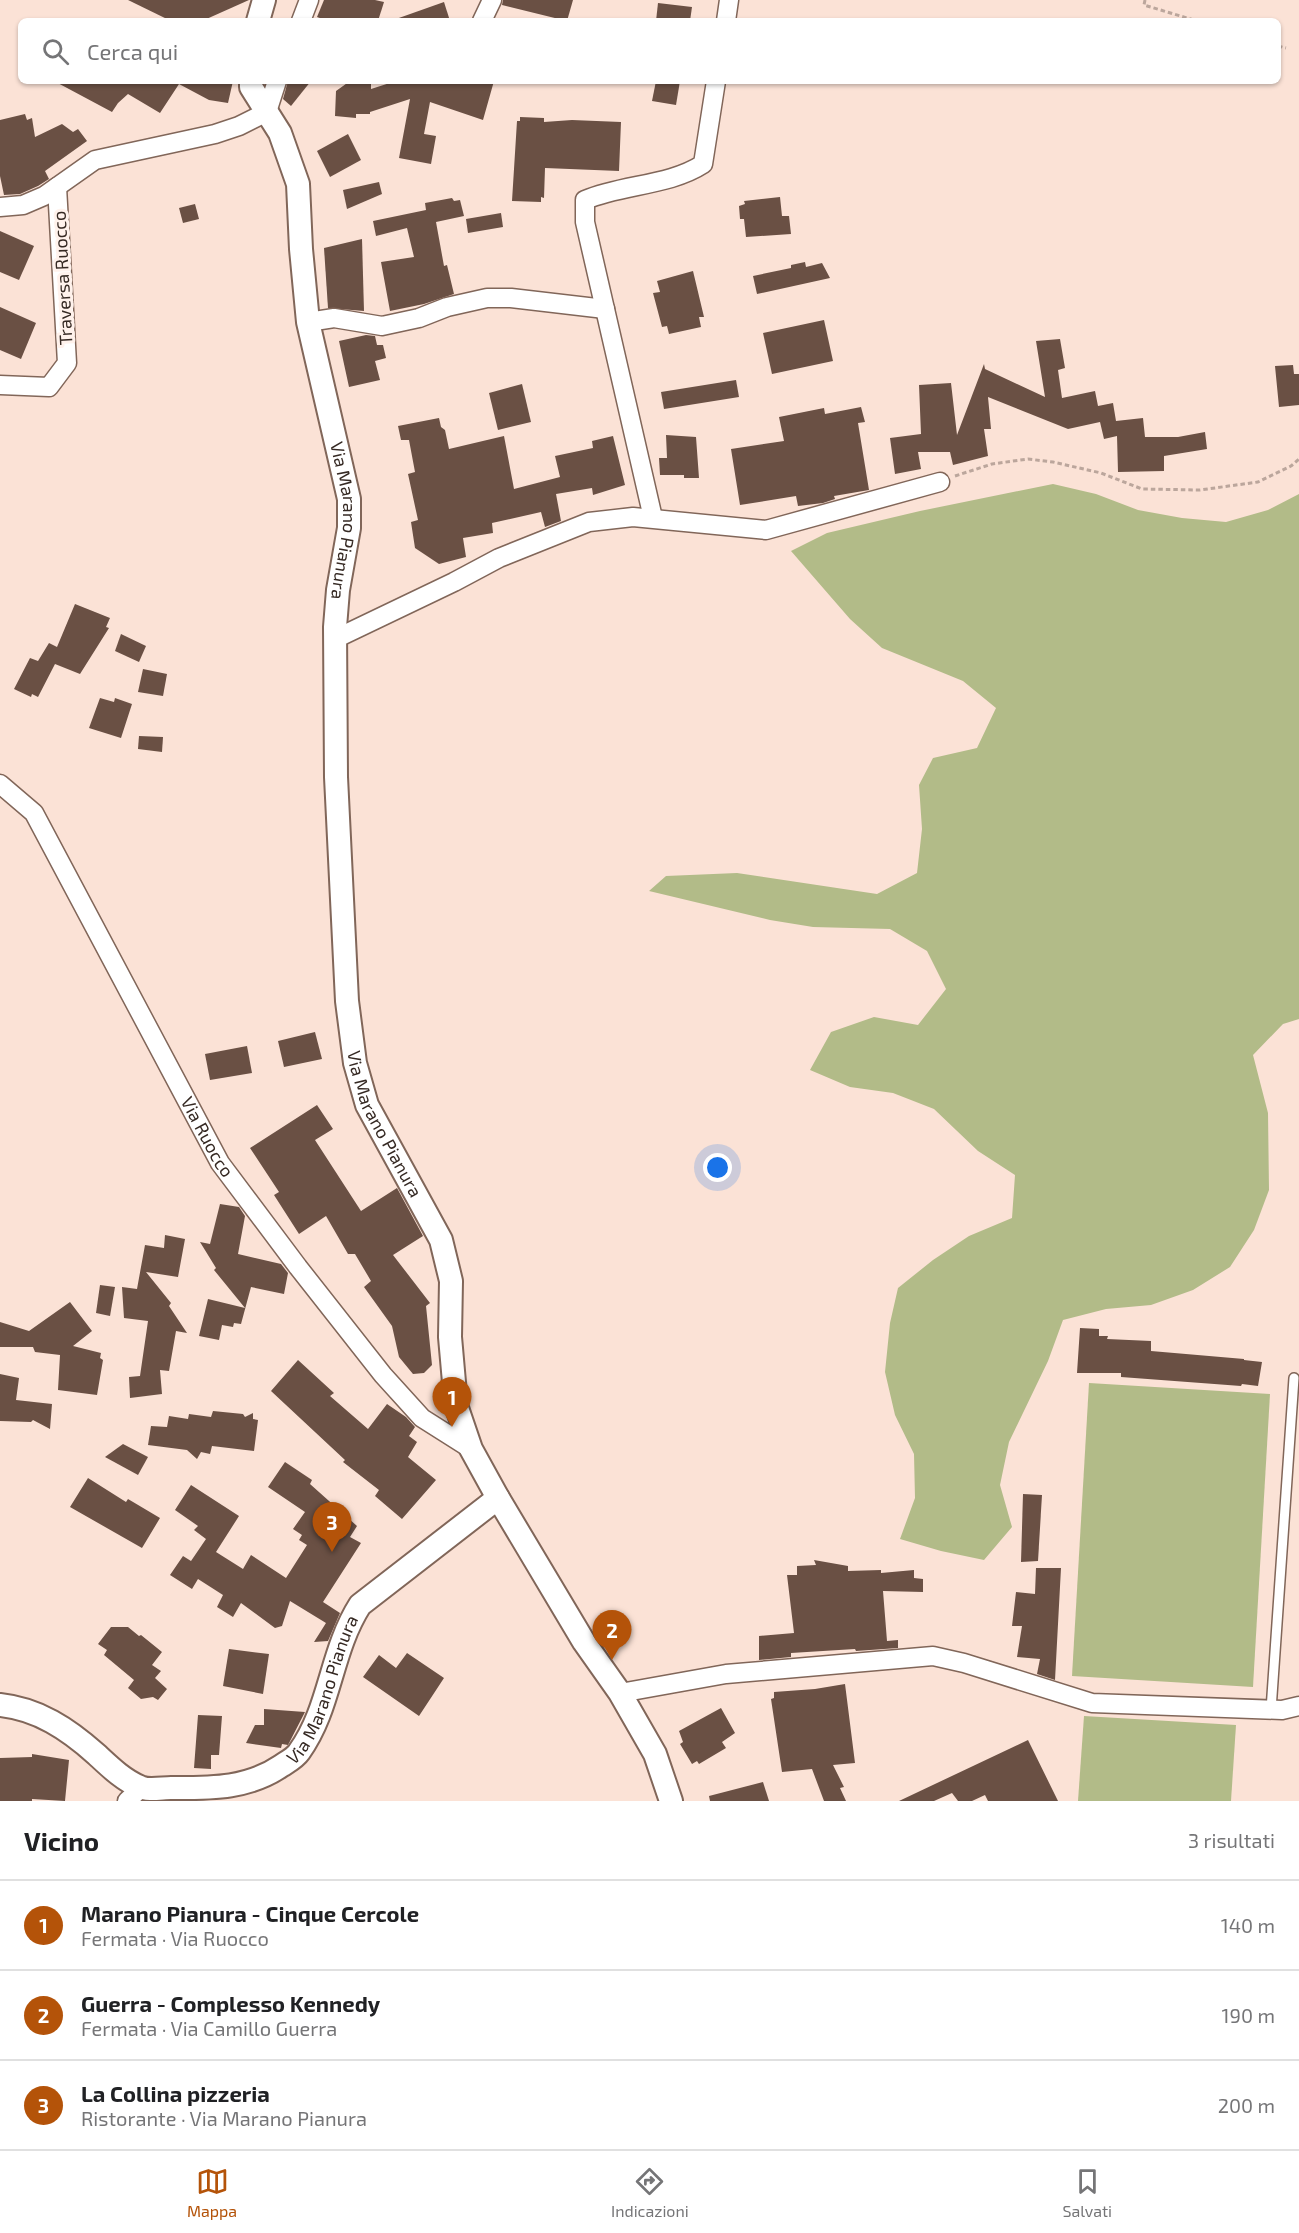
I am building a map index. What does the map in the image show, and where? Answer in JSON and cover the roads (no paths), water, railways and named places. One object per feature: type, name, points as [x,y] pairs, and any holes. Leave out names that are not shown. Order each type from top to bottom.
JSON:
[{"type":"street","points":[[259,18],[264,0]]},
{"type":"street","points":[[302,18],[309,0]]},
{"type":"street","points":[[483,18],[492,0]]},
{"type":"street","points":[[726,18],[729,0]]},
{"type":"street","name":"Via Marano Pianura","points":[[0,1706],[24,1709],[64,1727],[116,1773],[134,1795],[220,1788],[248,1783],[274,1771],[297,1754],[316,1726],[340,1643],[360,1605],[498,1498],[471,1449],[456,1405],[450,1337],[451,1281],[441,1240],[367,1105],[355,1063],[347,1001],[336,777],[335,639],[338,590],[349,528],[349,499],[308,322],[298,184],[280,133],[251,84]]},
{"type":"street","points":[[0,207],[23,205],[44,196],[95,160],[215,134],[239,126],[267,112],[276,84]]},
{"type":"street","points":[[653,519],[585,222],[585,200],[600,194],[688,173],[703,164],[716,84]]},
{"type":"street","name":"Traversa Ruocco","points":[[0,385],[49,387],[68,363],[57,187]]},
{"type":"street","points":[[308,322],[334,318],[382,326],[419,318],[447,307],[487,298],[511,298],[605,309]]},
{"type":"street","points":[[335,639],[499,558],[543,538],[589,522],[633,517],[766,530],[940,482]]},
{"type":"street","name":"Via Ruocco","points":[[0,784],[34,813],[220,1163],[383,1375],[422,1418],[471,1449]]},
{"type":"street","points":[[498,1498],[584,1642],[620,1693],[655,1754],[671,1801]]},
{"type":"street","points":[[620,1693],[726,1674],[933,1656],[964,1663],[1092,1703],[1271,1710],[1299,1706]]},
{"type":"lane","points":[[1271,1710],[1294,1378]]},
{"type":"place","name":"Marano Pianura - Cinque Cercole","points":[[452,1427]]},
{"type":"place","name":"La Collina pizzeria","points":[[332,1552]]},
{"type":"place","name":"Guerra - Complesso Kennedy","points":[[612,1660]]}]
